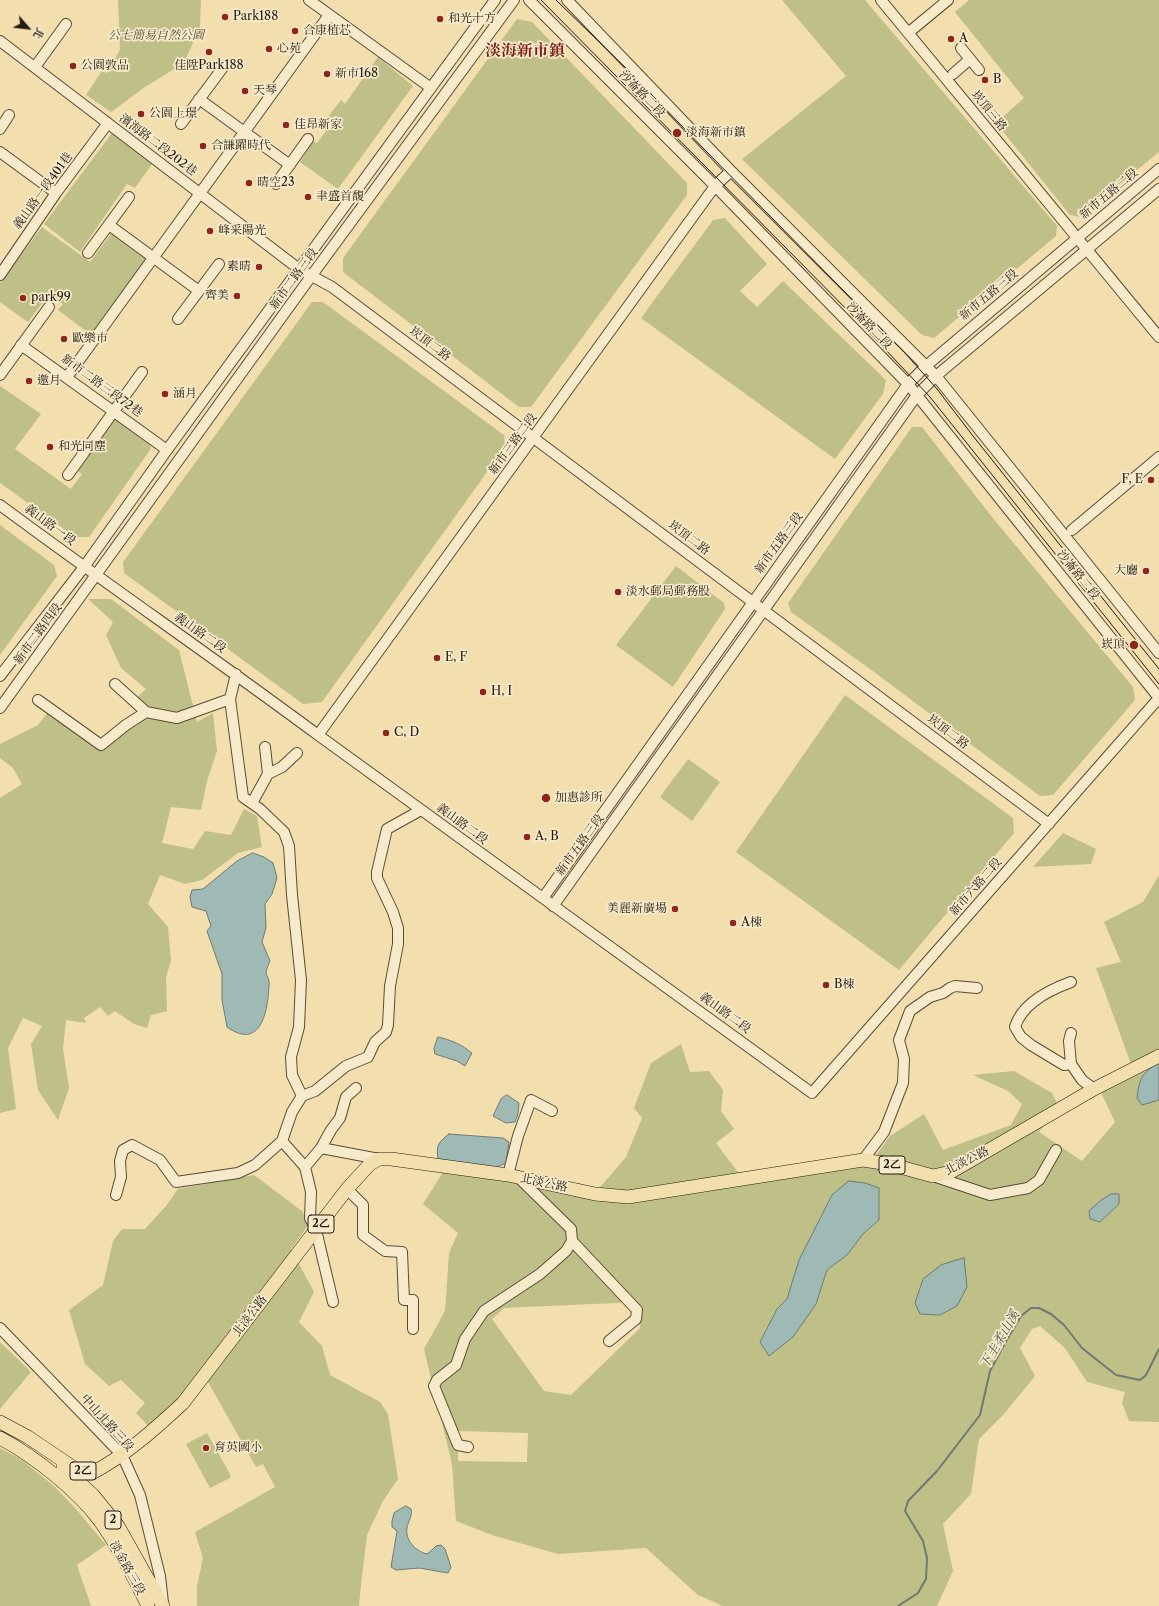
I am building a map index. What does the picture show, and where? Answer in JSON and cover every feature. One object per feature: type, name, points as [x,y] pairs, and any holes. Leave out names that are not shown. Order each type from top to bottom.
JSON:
[{"type":"main road","name":"北淡公路","points":[[44,1449],[77,1470],[92,1474],[122,1455],[153,1431],[183,1404],[347,1189],[370,1164],[379,1159],[391,1159],[514,1177],[595,1194],[628,1197],[863,1160],[888,1164],[933,1176],[951,1172],[1094,1090],[1159,1056]]},
{"type":"main road","name":"2","points":[[0,1422],[28,1437],[44,1449]]},
{"type":"main road","name":"淡金路三段","points":[[0,1438],[22,1451],[75,1493],[99,1521],[130,1569],[148,1606]]},
{"type":"main road","name":"淡金路三段","points":[[44,1449],[93,1495],[118,1526],[163,1606]]},
{"type":"street","points":[[309,0],[431,88]]},
{"type":"street","name":"新市二路三段","points":[[84,567],[167,450],[496,0]]},
{"type":"street","name":"新市二路三段","points":[[97,575],[312,275],[514,0]]},
{"type":"street","name":"沙崙路二段","points":[[529,0],[715,186],[908,384],[1159,698]]},
{"type":"street","name":"沙崙路二段","points":[[567,0],[731,171],[936,376],[1159,653]]},
{"type":"street","name":"崁頂三路","points":[[881,0],[1087,250]]},
{"type":"street","points":[[908,33],[948,0]]},
{"type":"street","points":[[67,377],[201,194],[329,15]]},
{"type":"street","points":[[35,67],[66,24]]},
{"type":"street","name":"濱海路二段202巷","points":[[0,41],[299,269]]},
{"type":"street","points":[[961,48],[979,70]]},
{"type":"street","points":[[953,74],[970,59]]},
{"type":"street","points":[[181,124],[224,66]]},
{"type":"street","points":[[199,99],[290,165]]},
{"type":"street","points":[[0,129],[9,116]]},
{"type":"street","name":"義山路一段401巷","points":[[0,275],[56,193],[108,123]]},
{"type":"street","points":[[276,184],[308,139]]},
{"type":"street","points":[[0,152],[56,193]]},
{"type":"street","name":"新市五路二段","points":[[1076,238],[1159,169]]},
{"type":"street","name":"新市三路二段","points":[[318,735],[715,186],[731,171]]},
{"type":"street","points":[[1159,189],[1087,250],[1159,338]]},
{"type":"street","points":[[88,253],[129,197]]},
{"type":"street","points":[[109,225],[200,291]]},
{"type":"street","name":"新市五路三段","points":[[543,898],[908,384],[926,366],[1076,238]]},
{"type":"street","name":"新市五路三段","points":[[553,906],[917,395],[936,376],[1087,250]]},
{"type":"street","points":[[178,320],[220,264]]},
{"type":"street","name":"崁頂二路","points":[[299,269],[332,287],[1049,824]]},
{"type":"street","points":[[0,375],[49,307]]},
{"type":"street","name":"新市二路三段72巷","points":[[21,345],[115,411],[167,450]]},
{"type":"street","points":[[68,475],[142,372]]},
{"type":"street","points":[[1072,530],[1159,458]]},
{"type":"street","name":"義山路一段","points":[[0,505],[97,575]]},
{"type":"street","name":"新市二路四段","points":[[0,676],[84,567]]},
{"type":"street","name":"義山路二段","points":[[97,575],[236,674],[812,1093]]},
{"type":"street","name":"新市二路四段","points":[[0,708],[97,575]]},
{"type":"street","points":[[236,674],[230,699],[244,797],[284,832],[289,846],[292,895],[301,980],[299,1027],[291,1057],[292,1075],[302,1096]]},
{"type":"street","points":[[116,684],[146,712],[177,718],[230,699]]},
{"type":"street","name":"新市六路二段","points":[[812,1093],[1159,698]]},
{"type":"street","points":[[38,700],[101,745],[126,725],[146,712]]},
{"type":"street","points":[[265,747],[268,774]]},
{"type":"street","points":[[252,803],[268,774],[282,767],[297,753]]},
{"type":"street","points":[[116,1194],[121,1177],[120,1161],[123,1150],[132,1145],[160,1160],[176,1182],[238,1173],[255,1165],[282,1141],[292,1112],[302,1096],[315,1092],[346,1066],[368,1057],[375,1042],[386,1032],[388,1025],[390,986],[398,944],[398,928],[377,872],[387,829],[421,810]]},
{"type":"street","points":[[1071,982],[1055,988],[1030,1004],[1017,1020],[1015,1027],[1031,1045],[1064,1065],[1071,1064]]},
{"type":"street","points":[[863,1160],[884,1132],[904,1083],[904,1060],[899,1040],[910,1011],[930,997],[943,993],[955,986],[977,988]]},
{"type":"street","points":[[1071,1033],[1069,1041],[1071,1064],[1082,1080],[1094,1090]]},
{"type":"street","points":[[305,1168],[321,1148],[340,1118],[346,1097],[356,1088]]},
{"type":"street","points":[[468,1447],[458,1445],[434,1386],[437,1380],[456,1366],[465,1339],[484,1311],[540,1274],[566,1251],[572,1241],[571,1229],[514,1177],[518,1136],[532,1100],[552,1111]]},
{"type":"street","points":[[282,1141],[305,1168],[311,1192],[310,1218],[316,1230],[333,1302]]},
{"type":"street","points":[[321,1148],[379,1159]]},
{"type":"street","points":[[933,1176],[990,1196],[1028,1188],[1039,1180],[1056,1150]]},
{"type":"street","points":[[347,1189],[363,1205],[363,1235],[385,1251],[402,1252],[404,1300],[413,1300],[413,1329]]},
{"type":"street","points":[[572,1241],[637,1310],[636,1318],[609,1341]]},
{"type":"street","name":"中山北路三段","points":[[0,1328],[122,1455],[140,1495],[160,1576],[163,1606]]},
{"type":"green space","name":"公七簡易自然公園","points":[[118,0],[201,0],[200,27],[184,63],[145,87],[111,112],[86,95],[102,71],[107,73],[120,50]]},
{"type":"green space","points":[[782,0],[865,0],[1057,226],[1056,236],[934,338],[922,335],[742,159],[846,76]]},
{"type":"green space","points":[[969,0],[1159,0],[1159,152],[1079,217],[1070,215],[996,123],[1024,98],[955,12]]},
{"type":"green space","points":[[517,19],[532,22],[687,183],[687,195],[531,407],[519,407],[343,272],[343,258]]},
{"type":"green space","points":[[378,57],[413,86],[338,189],[300,162],[313,141],[317,143],[326,131],[321,126],[341,100],[345,104]]},
{"type":"green space","points":[[112,133],[152,164],[135,188],[127,184],[80,252],[44,224]]},
{"type":"green space","points":[[725,218],[767,264],[740,291],[757,307],[783,281],[886,380],[883,394],[835,459],[641,318],[713,220]]},
{"type":"green space","points":[[42,227],[90,262],[113,231],[149,258],[91,335],[58,310],[63,304],[49,294],[28,322],[0,302],[0,283]]},
{"type":"green space","points":[[312,302],[323,302],[504,435],[505,447],[322,702],[303,704],[124,573],[123,562]]},
{"type":"green space","points":[[0,386],[41,414],[15,449],[71,489],[82,474],[78,471],[115,418],[151,444],[150,450],[89,537],[75,537],[0,483]]},
{"type":"green space","points":[[912,427],[922,427],[992,517],[1133,687],[1135,700],[1053,795],[1040,796],[791,612],[788,603]]},
{"type":"green space","points":[[0,525],[54,565],[57,576],[0,655]]},
{"type":"green space","points":[[676,566],[724,603],[725,609],[673,687],[616,645]]},
{"type":"green space","points":[[88,599],[111,599],[179,650],[197,722],[213,713],[217,751],[207,781],[201,810],[171,807],[162,843],[193,849],[205,831],[231,835],[244,809],[257,816],[262,847],[238,853],[202,880],[185,884],[160,875],[148,904],[168,927],[171,961],[166,977],[167,1011],[151,1015],[147,1028],[134,1024],[115,1011],[108,1016],[100,1007],[84,1018],[86,1023],[66,1020],[63,1049],[69,1088],[58,1120],[38,1090],[31,1044],[42,1026],[23,1018],[8,1048],[16,1109],[0,1113],[0,798],[22,784],[13,768],[0,758],[0,744],[38,725],[52,707],[100,748],[143,716],[136,698],[146,689],[121,668],[106,635],[113,622]]},
{"type":"green space","points":[[845,695],[1013,818],[1014,833],[899,970],[736,852]]},
{"type":"green space","points":[[688,759],[720,782],[692,821],[660,797]]},
{"type":"green space","points":[[1063,833],[1096,849],[1091,864],[1033,867]]},
{"type":"green space","points":[[1159,875],[1159,1063],[1142,1105],[1159,1100],[1159,1422],[1129,1421],[1122,1403],[1125,1392],[1087,1382],[1065,1348],[1040,1326],[1032,1329],[1020,1348],[1035,1376],[1004,1414],[979,1439],[971,1494],[943,1524],[953,1571],[937,1606],[723,1606],[698,1595],[646,1548],[558,1554],[492,1535],[456,1521],[452,1464],[424,1349],[445,1311],[449,1253],[458,1233],[423,1204],[448,1164],[596,1192],[626,1157],[642,1118],[634,1108],[651,1063],[681,1044],[690,1072],[709,1071],[723,1090],[721,1111],[734,1129],[716,1143],[737,1171],[751,1181],[829,1169],[868,1166],[890,1136],[924,1114],[943,1150],[1011,1125],[1022,1104],[1008,1091],[973,1075],[1014,1071],[1052,1093],[1059,1107],[1039,1132],[1082,1161],[1115,1122],[1096,1082],[1131,1064],[1096,968],[1121,962],[1104,922],[1143,902]],"holes":[[[832,1195],[879,1220],[863,1234],[847,1255],[827,1270],[816,1304],[777,1309],[787,1299]],[[637,1302],[640,1328],[571,1395],[544,1391],[492,1319],[504,1308]],[[957,1306],[940,1315],[921,1314]],[[458,1431],[528,1433],[527,1462],[458,1461]]]},
{"type":"green space","points":[[254,1175],[303,1212],[307,1227],[291,1249],[314,1292],[299,1322],[322,1346],[330,1375],[380,1402],[388,1414],[398,1479],[383,1501],[367,1535],[359,1606],[197,1606],[197,1586],[203,1558],[195,1532],[275,1487],[263,1464],[256,1467],[208,1382],[185,1411],[157,1435],[136,1413],[145,1403],[121,1380],[109,1386],[85,1364],[69,1310],[103,1285],[113,1241],[122,1229],[145,1229],[166,1206],[178,1189]]},
{"type":"green space","points":[[0,1342],[31,1372],[0,1409]]},
{"type":"green space","points":[[207,1433],[230,1474],[230,1478],[210,1488],[186,1444]]},
{"type":"green space","points":[[0,1448],[22,1460],[55,1487],[76,1509],[106,1545],[77,1565],[91,1606],[0,1606]]},
{"type":"water","points":[[253,853],[264,857],[273,863],[277,878],[272,894],[265,904],[266,928],[262,942],[270,961],[266,973],[269,980],[267,1006],[260,1025],[255,1031],[248,1034],[239,1033],[227,1027],[222,1000],[222,974],[207,931],[211,926],[206,911],[192,907],[190,897],[192,890],[203,889],[237,861]]},
{"type":"water","points":[[438,1037],[456,1043],[472,1053],[465,1066],[457,1061],[435,1054],[434,1049]]},
{"type":"water","points":[[1159,1063],[1159,1100],[1142,1105],[1137,1098],[1140,1081],[1145,1073]]},
{"type":"water","points":[[507,1095],[519,1103],[518,1114],[515,1122],[506,1123],[493,1116],[501,1099]]},
{"type":"water","points":[[449,1134],[503,1138],[509,1142],[506,1163],[495,1168],[438,1159],[438,1147],[442,1139]]},
{"type":"water","points":[[849,1181],[865,1183],[879,1188],[879,1220],[863,1234],[847,1255],[827,1270],[816,1304],[793,1337],[769,1356],[760,1342],[777,1309],[787,1299],[799,1260],[832,1195]]},
{"type":"water","points":[[1111,1194],[1119,1194],[1119,1204],[1100,1222],[1090,1219],[1089,1211]]},
{"type":"water","points":[[964,1258],[967,1287],[957,1306],[940,1315],[920,1314],[915,1303],[923,1279],[941,1265]]},
{"type":"water","points":[[406,1506],[411,1509],[411,1516],[407,1528],[409,1541],[415,1548],[427,1554],[436,1546],[441,1545],[445,1549],[451,1567],[448,1573],[419,1568],[396,1570],[391,1567],[397,1531],[392,1527],[392,1521],[394,1513]]},
{"type":"waterway","name":"下圭柔山溪","points":[[898,1606],[918,1593],[926,1579],[927,1558],[923,1541],[905,1511],[908,1501],[937,1471],[980,1415],[990,1371],[1021,1316],[1031,1308],[1039,1308],[1051,1314],[1064,1325],[1082,1348],[1116,1375],[1140,1380],[1146,1375],[1159,1349]]},
{"type":"tram line","points":[[541,0],[868,331],[930,397],[1159,684]]},
{"type":"tram line","points":[[556,0],[626,68],[905,353],[937,389],[1159,669]]},
{"type":"place","name":"Park188","points":[[225,17]]},
{"type":"place","name":"和光十方","points":[[440,19]]},
{"type":"place","name":"合康植芯","points":[[295,31]]},
{"type":"place","name":"A","points":[[951,39]]},
{"type":"place","name":"心苑","points":[[269,49]]},
{"type":"place","name":"佳陞Park188","points":[[209,52]]},
{"type":"place","name":"公園敦品","points":[[73,66]]},
{"type":"place","name":"新市168","points":[[327,74]]},
{"type":"place","name":"B","points":[[985,80]]},
{"type":"place","name":"天琴","points":[[245,91]]},
{"type":"place","name":"公園上璟","points":[[141,114]]},
{"type":"place","name":"佳昂新家","points":[[286,125]]},
{"type":"place","name":"淡海新市鎮","points":[[677,133]]},
{"type":"place","name":"合謙躍時代","points":[[203,146]]},
{"type":"place","name":"晴空23","points":[[249,183]]},
{"type":"place","name":"聿盛首馥","points":[[308,197]]},
{"type":"place","name":"峰采陽光","points":[[210,231]]},
{"type":"place","name":"素晴","points":[[259,267]]},
{"type":"place","name":"齊美","points":[[237,296]]},
{"type":"place","name":"park99","points":[[23,298]]},
{"type":"place","name":"歐樂市","points":[[64,339]]},
{"type":"place","name":"邀月","points":[[29,381]]},
{"type":"place","name":"涵月","points":[[165,394]]},
{"type":"place","name":"和光同塵","points":[[50,447]]},
{"type":"place","name":"F, E","points":[[1151,480]]},
{"type":"place","name":"大廳","points":[[1146,571]]},
{"type":"place","name":"淡水郵局郵務股","points":[[618,592]]},
{"type":"place","name":"崁頂","points":[[1134,645]]},
{"type":"place","name":"E, F","points":[[437,658]]},
{"type":"place","name":"H, I","points":[[483,692]]},
{"type":"place","name":"C, D","points":[[386,733]]},
{"type":"place","name":"加惠診所","points":[[546,798]]},
{"type":"place","name":"A, B","points":[[527,837]]},
{"type":"place","name":"美麗新廣場","points":[[675,909]]},
{"type":"place","name":"A棟","points":[[733,923]]},
{"type":"place","name":"B棟","points":[[826,985]]},
{"type":"place","name":"育英國小","points":[[206,1448]]},
{"type":"district","name":"淡海新市鎮","points":[[525,51]]}]
